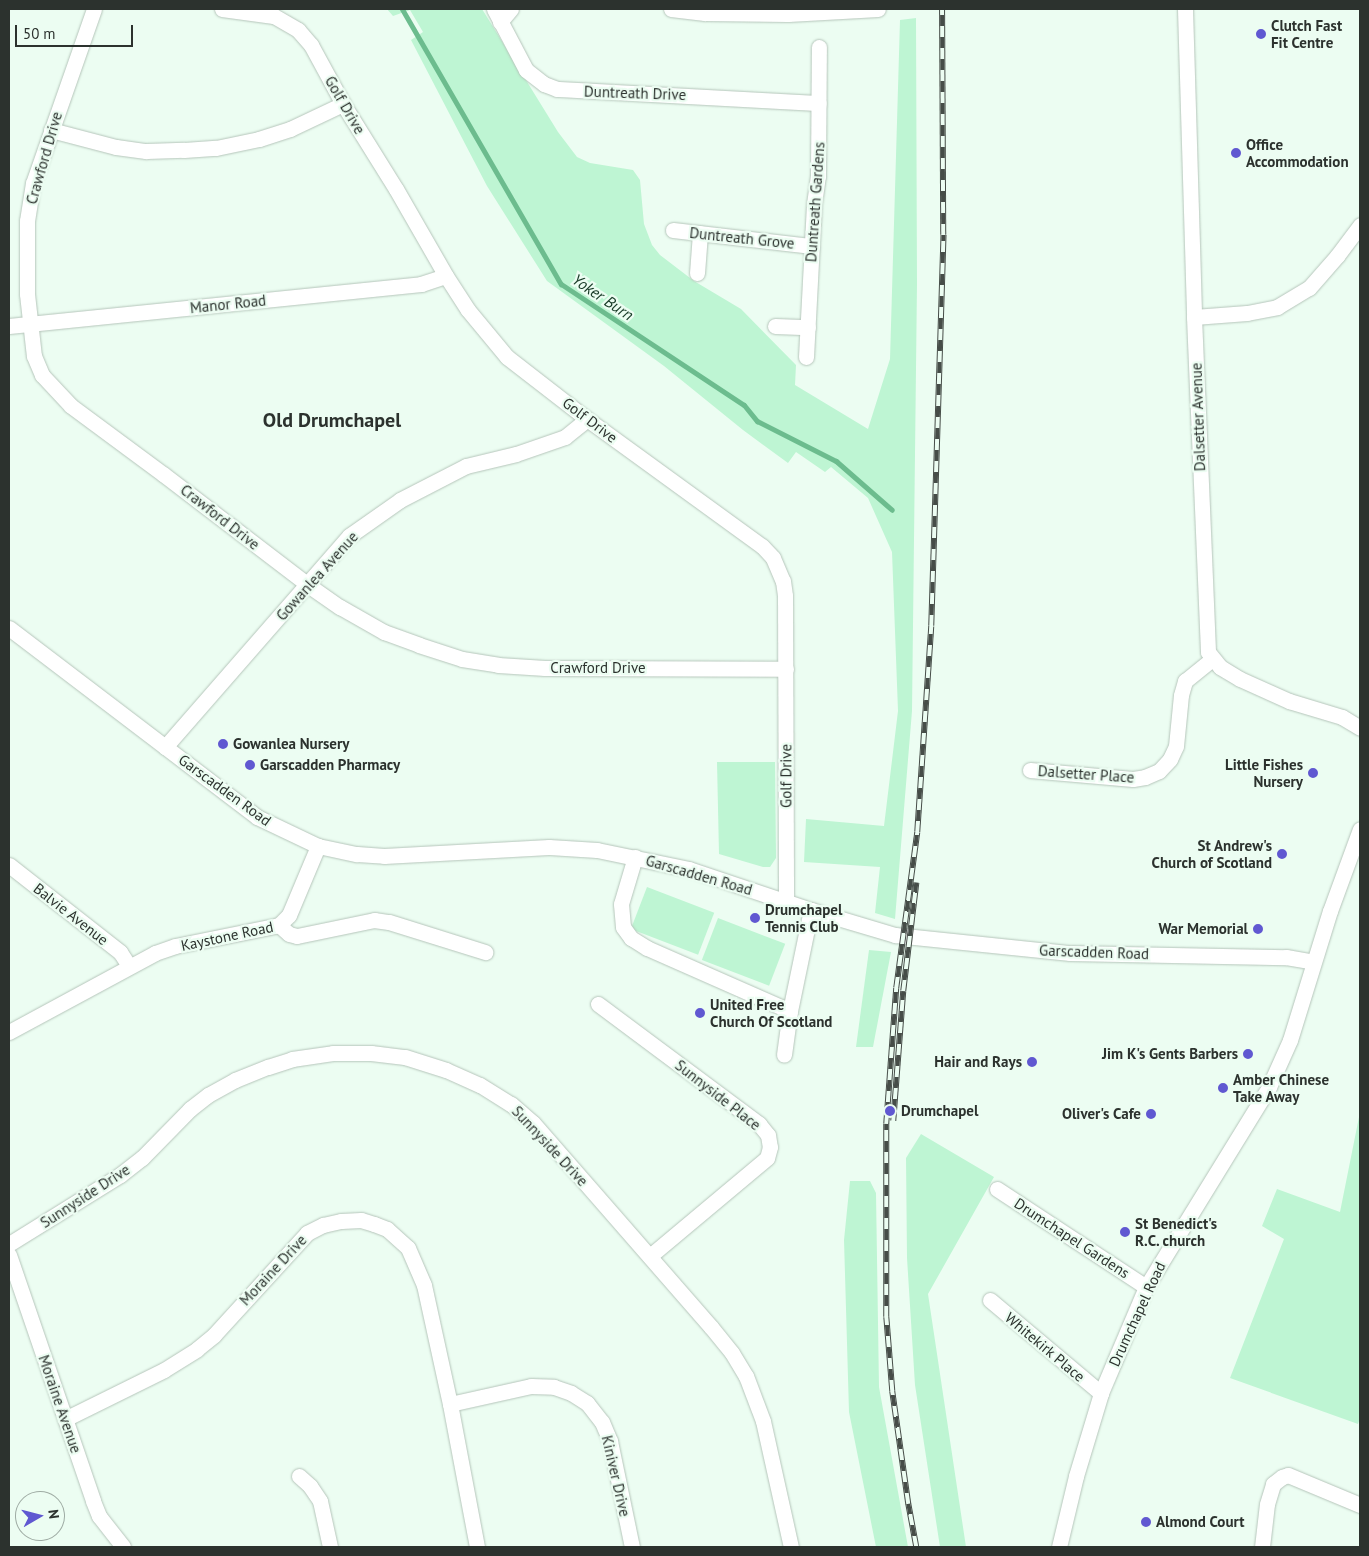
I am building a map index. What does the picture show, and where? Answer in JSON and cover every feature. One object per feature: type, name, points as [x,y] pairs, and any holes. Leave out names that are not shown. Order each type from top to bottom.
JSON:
[{"type":"street","name":"Crawford Drive","points":[[94,9],[33,184],[27,221],[30,324],[34,356],[42,375],[71,406],[308,585],[340,607],[384,632],[462,658],[498,665],[545,668],[786,668]]},
{"type":"street","name":"Golf Drive","points":[[222,9],[274,16],[298,30],[310,45],[446,276],[468,310],[507,357],[587,419],[749,537],[773,558],[783,581],[785,596],[786,900]]},
{"type":"street","points":[[497,16],[511,9]]},
{"type":"street","points":[[671,9],[705,12],[788,14],[878,9]]},
{"type":"street","name":"Dalsetter Avenue","points":[[1186,9],[1194,317],[1206,643],[1212,659]]},
{"type":"street","name":"Duntreath Drive","points":[[497,16],[526,70],[544,84],[557,89],[819,103]]},
{"type":"street","name":"Duntreath Gardens","points":[[806,357],[818,176],[819,47]]},
{"type":"street","points":[[51,130],[116,147],[146,151],[216,148],[259,139],[290,129],[343,104]]},
{"type":"street","points":[[1194,317],[1247,313],[1277,307],[1309,288],[1338,256],[1360,225]]},
{"type":"street","name":"Duntreath Grove","points":[[673,230],[812,246]]},
{"type":"street","points":[[697,273],[700,233]]},
{"type":"street","name":"Manor Road","points":[[9,326],[421,284],[446,276]]},
{"type":"street","points":[[775,326],[808,327]]},
{"type":"street","name":"Gowanlea Avenue","points":[[165,747],[349,536],[400,500],[466,466],[516,454],[565,437],[587,419]]},
{"type":"street","name":"Garscadden Road","points":[[9,628],[257,817],[318,846],[356,854],[384,856],[549,847],[597,850],[689,869],[786,900],[811,910],[895,935],[951,942],[1070,952],[1286,957],[1313,962]]},
{"type":"street","points":[[1212,659],[1220,668],[1272,694],[1342,717],[1360,728]]},
{"type":"street","name":"Dalsetter Place","points":[[1030,770],[1133,779],[1159,771],[1170,759],[1176,746],[1181,694],[1185,681],[1212,659]]},
{"type":"street","points":[[1313,962],[1345,866],[1360,829]]},
{"type":"street","points":[[279,925],[289,915],[318,846]]},
{"type":"street","points":[[634,857],[621,904],[623,927],[632,938],[647,948],[790,1011]]},
{"type":"street","name":"Balvie Avenue","points":[[9,865],[120,952],[129,966]]},
{"type":"street","points":[[784,1055],[790,1011],[811,910]]},
{"type":"street","name":"Kaystone Road","points":[[9,1032],[154,953],[175,946],[279,925],[289,934],[297,936],[374,920],[389,922],[485,952]]},
{"type":"street","name":"Drumchapel Road","points":[[1059,1547],[1076,1476],[1101,1393],[1146,1287],[1269,1087],[1290,1040],[1313,962]]},
{"type":"street","name":"Sunnyside Place","points":[[598,1004],[759,1124],[768,1135],[770,1147],[768,1158],[650,1256]]},
{"type":"street","name":"Sunnyside Drive","points":[[9,1244],[120,1175],[142,1158],[190,1109],[208,1095],[235,1080],[292,1060],[333,1053],[370,1053],[405,1057],[446,1070],[480,1085],[511,1104],[533,1123],[711,1327],[746,1376],[763,1421],[791,1547]]},
{"type":"street","name":"Drumchapel Gardens","points":[[997,1189],[1146,1287]]},
{"type":"street","name":"Moraine Drive","points":[[64,1419],[164,1370],[197,1349],[214,1335],[307,1233],[323,1225],[361,1220],[387,1229],[408,1248],[417,1265],[424,1285],[450,1404],[477,1547]]},
{"type":"street","name":"Moraine Avenue","points":[[9,1255],[99,1516],[123,1547]]},
{"type":"street","name":"Whitekirk Place","points":[[990,1300],[1101,1393]]},
{"type":"street","name":"Kiniver Drive","points":[[450,1404],[531,1386],[554,1387],[571,1393],[587,1403],[602,1422],[610,1441],[632,1547]]},
{"type":"street","points":[[1262,1547],[1266,1504],[1273,1484],[1282,1477],[1288,1475],[1360,1505]]},
{"type":"street","points":[[299,1476],[310,1486],[320,1501],[330,1547]]},
{"type":"green space","points":[[387,9],[482,9],[558,132],[577,157],[590,163],[633,170],[640,180],[644,224],[652,245],[660,255],[694,281],[741,309],[796,365],[795,385],[868,429],[890,359],[900,20],[916,18],[917,284],[912,711],[895,919],[875,913],[880,867],[804,862],[806,819],[884,826],[898,711],[892,552],[868,498],[831,467],[825,472],[796,452],[788,463],[743,430],[664,366],[547,281],[487,186],[411,40],[423,32],[410,10],[393,16]]},
{"type":"green space","points":[[717,762],[775,762],[776,858],[770,867],[763,867],[719,854]]},
{"type":"green space","points":[[647,887],[714,913],[698,955],[631,929]]},
{"type":"green space","points":[[718,918],[785,944],[769,986],[702,960]]},
{"type":"green space","points":[[869,950],[891,952],[873,1047],[856,1047]]},
{"type":"green space","points":[[1360,1112],[1360,1418],[1358,1424],[1230,1378],[1284,1239],[1262,1226],[1277,1189],[1340,1212]]},
{"type":"green space","points":[[921,1134],[994,1177],[928,1294],[966,1547],[940,1547],[915,1385],[907,1258],[906,1158]]},
{"type":"green space","points":[[850,1181],[870,1181],[876,1193],[879,1387],[908,1547],[876,1547],[849,1412],[844,1240]]},
{"type":"waterway","name":"Yoker Burn","points":[[402,9],[561,284],[744,405],[757,421],[836,461],[892,510]]},
{"type":"railway","points":[[916,1547],[892,1391],[886,1317],[886,1124],[896,988],[917,832],[931,626],[943,235],[942,9]]},
{"type":"railway","points":[[893,1121],[903,991],[916,883]]},
{"type":"place","name":"Clutch Fast Fit Centre","points":[[1261,34]]},
{"type":"place","name":"Office Accommodation","points":[[1236,153]]},
{"type":"place","name":"Gowanlea Nursery","points":[[223,744]]},
{"type":"place","name":"Garscadden Pharmacy","points":[[250,765]]},
{"type":"place","name":"Little Fishes Nursery","points":[[1313,773]]},
{"type":"place","name":"St Andrew's Church of Scotland","points":[[1282,854]]},
{"type":"place","name":"Drumchapel Tennis Club","points":[[755,918]]},
{"type":"place","name":"War Memorial","points":[[1258,929]]},
{"type":"place","name":"United Free Church Of Scotland","points":[[700,1013]]},
{"type":"place","name":"Jim K's Gents Barbers","points":[[1248,1054]]},
{"type":"place","name":"Hair and Rays","points":[[1032,1062]]},
{"type":"place","name":"Amber Chinese Take Away","points":[[1223,1088]]},
{"type":"place","name":"Drumchapel","points":[[890,1111]]},
{"type":"place","name":"Oliver's Cafe","points":[[1151,1114]]},
{"type":"place","name":"St Benedict's R.C. church","points":[[1125,1232]]},
{"type":"place","name":"Almond Court","points":[[1146,1522]]},
{"type":"district","name":"Old Drumchapel","points":[[332,420]]}]
